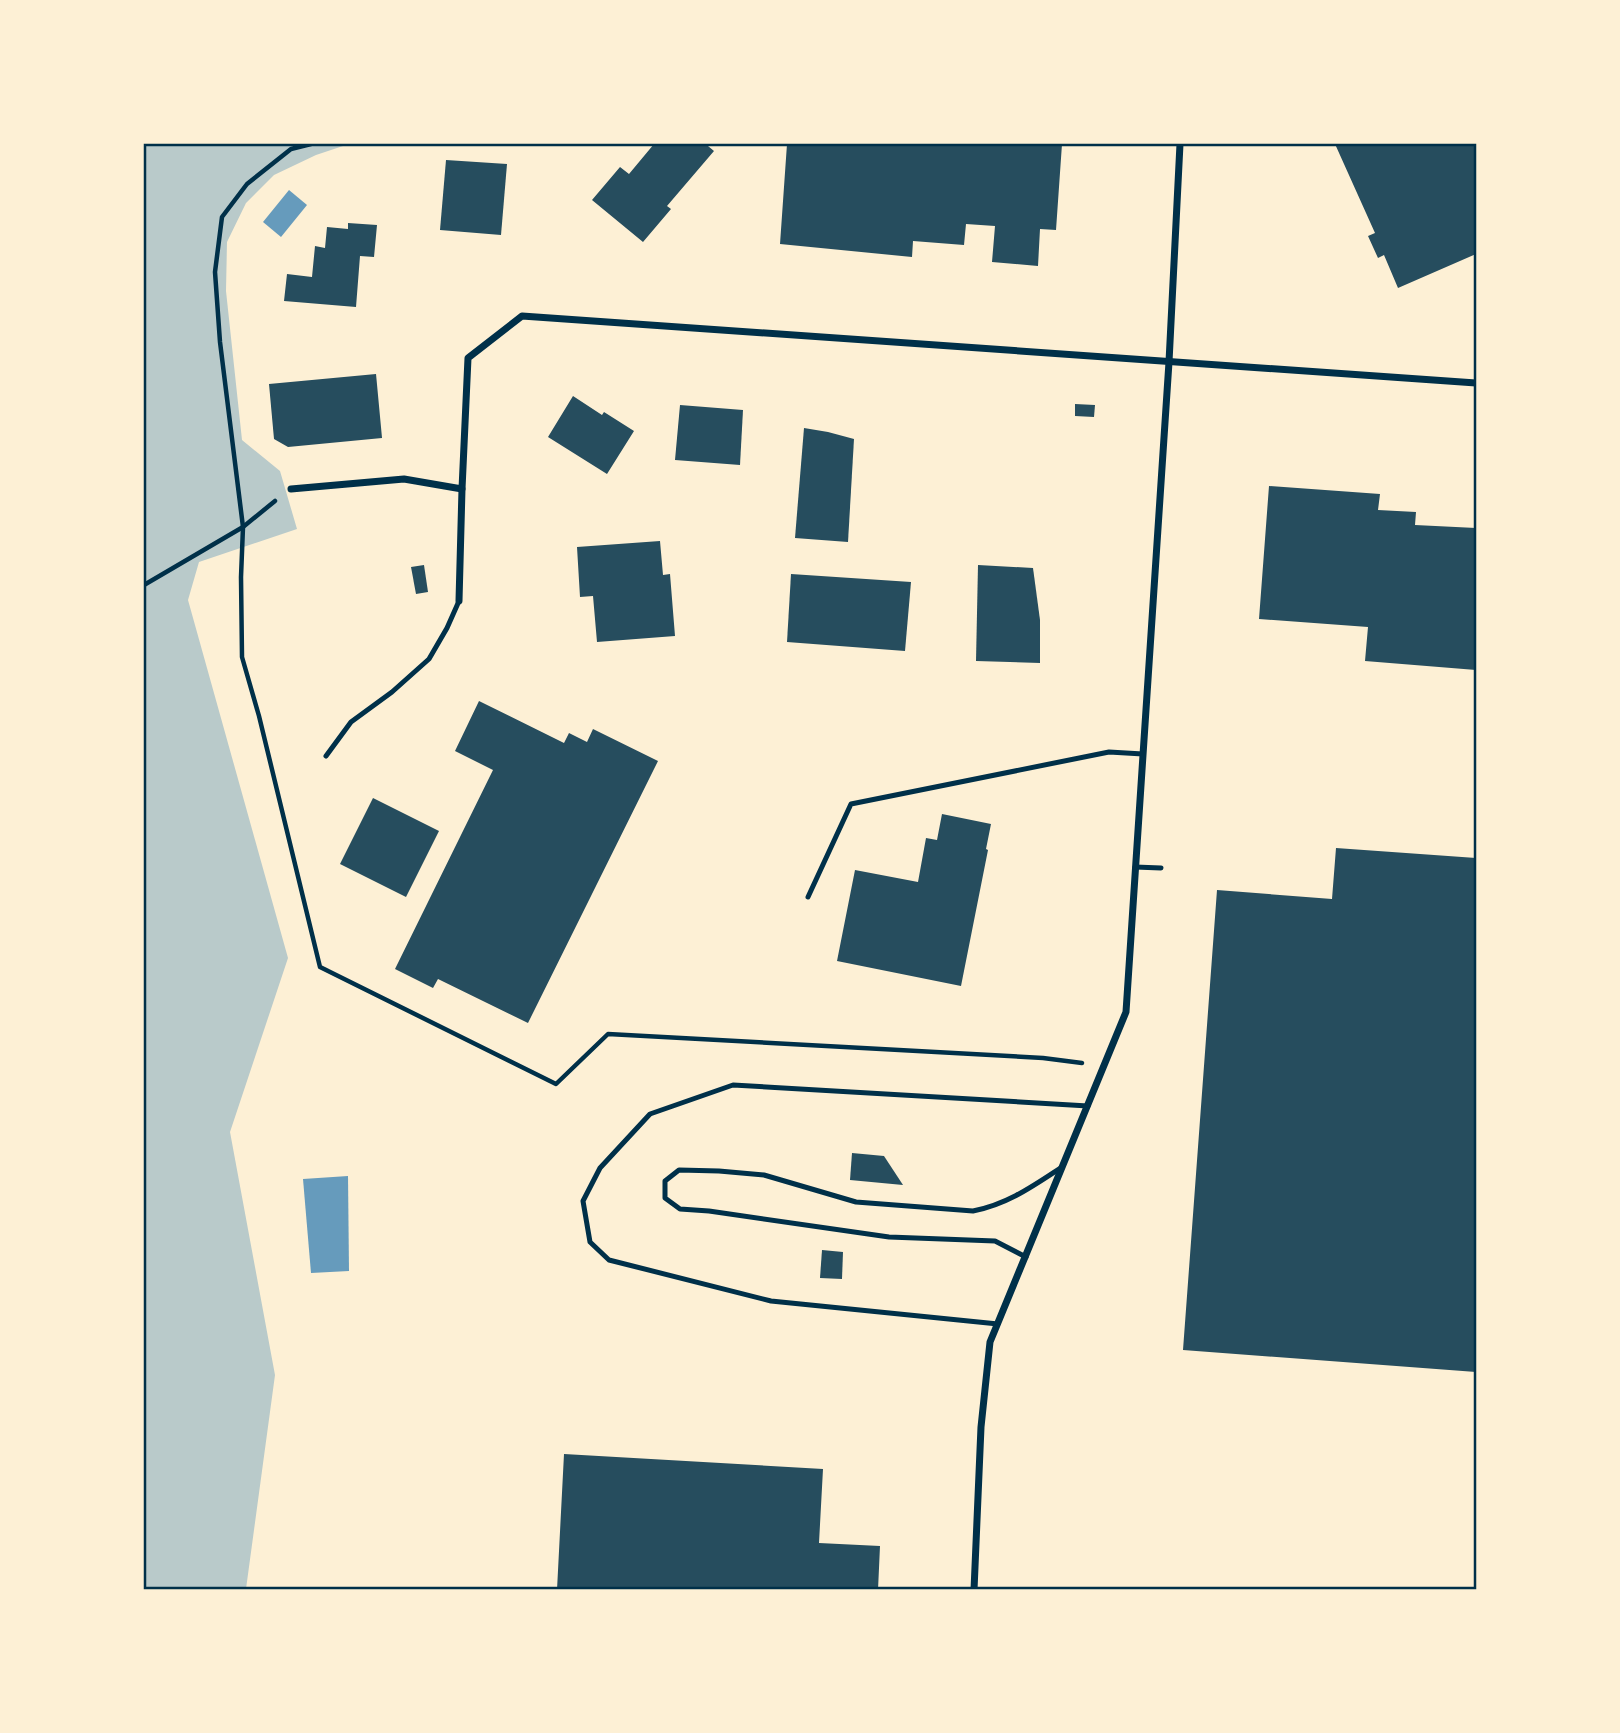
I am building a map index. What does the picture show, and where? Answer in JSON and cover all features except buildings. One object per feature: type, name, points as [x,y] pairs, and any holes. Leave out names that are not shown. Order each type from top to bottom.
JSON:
[{"type":"street","points":[[974,1590],[982,1417],[990,1342],[1126,1012],[1169,362],[1180,144]]},
{"type":"street","points":[[459,601],[468,358],[522,316],[1476,383]]},
{"type":"street","points":[[291,489],[404,479],[462,489]]},
{"type":"lane","points":[[326,756],[351,722],[429,659],[459,601]]},
{"type":"lane","points":[[808,897],[851,804],[1109,752],[1143,754]]},
{"type":"lane","points":[[1135,867],[1161,868]]},
{"type":"lane","points":[[998,1324],[771,1301],[610,1260],[590,1242],[583,1201],[600,1168],[650,1114],[733,1085],[1088,1106]]},
{"type":"lane","points":[[1026,1257],[995,1241],[889,1237],[680,1209],[665,1198],[665,1181],[679,1170],[764,1175],[856,1202],[973,1211],[1011,1199],[1062,1167]]},
{"type":"path","points":[[311,144],[291,149],[247,184],[222,217],[215,272],[220,342],[243,527],[242,657],[320,967],[533,1075],[556,1084],[608,1034],[1043,1058],[1104,1066]]},
{"type":"path","points":[[144,585],[243,527],[291,489]]},
{"type":"shaded area","points":[[144,144],[349,144],[316,155],[274,175],[246,203],[227,242],[226,291],[242,440],[280,471],[297,529],[199,562],[188,600],[288,958],[230,1132],[275,1375],[246,1589],[144,1590]]},
{"type":"water","points":[[289,190],[307,205],[281,237],[263,222]]},
{"type":"water","points":[[348,1176],[349,1271],[311,1273],[303,1179]]}]
